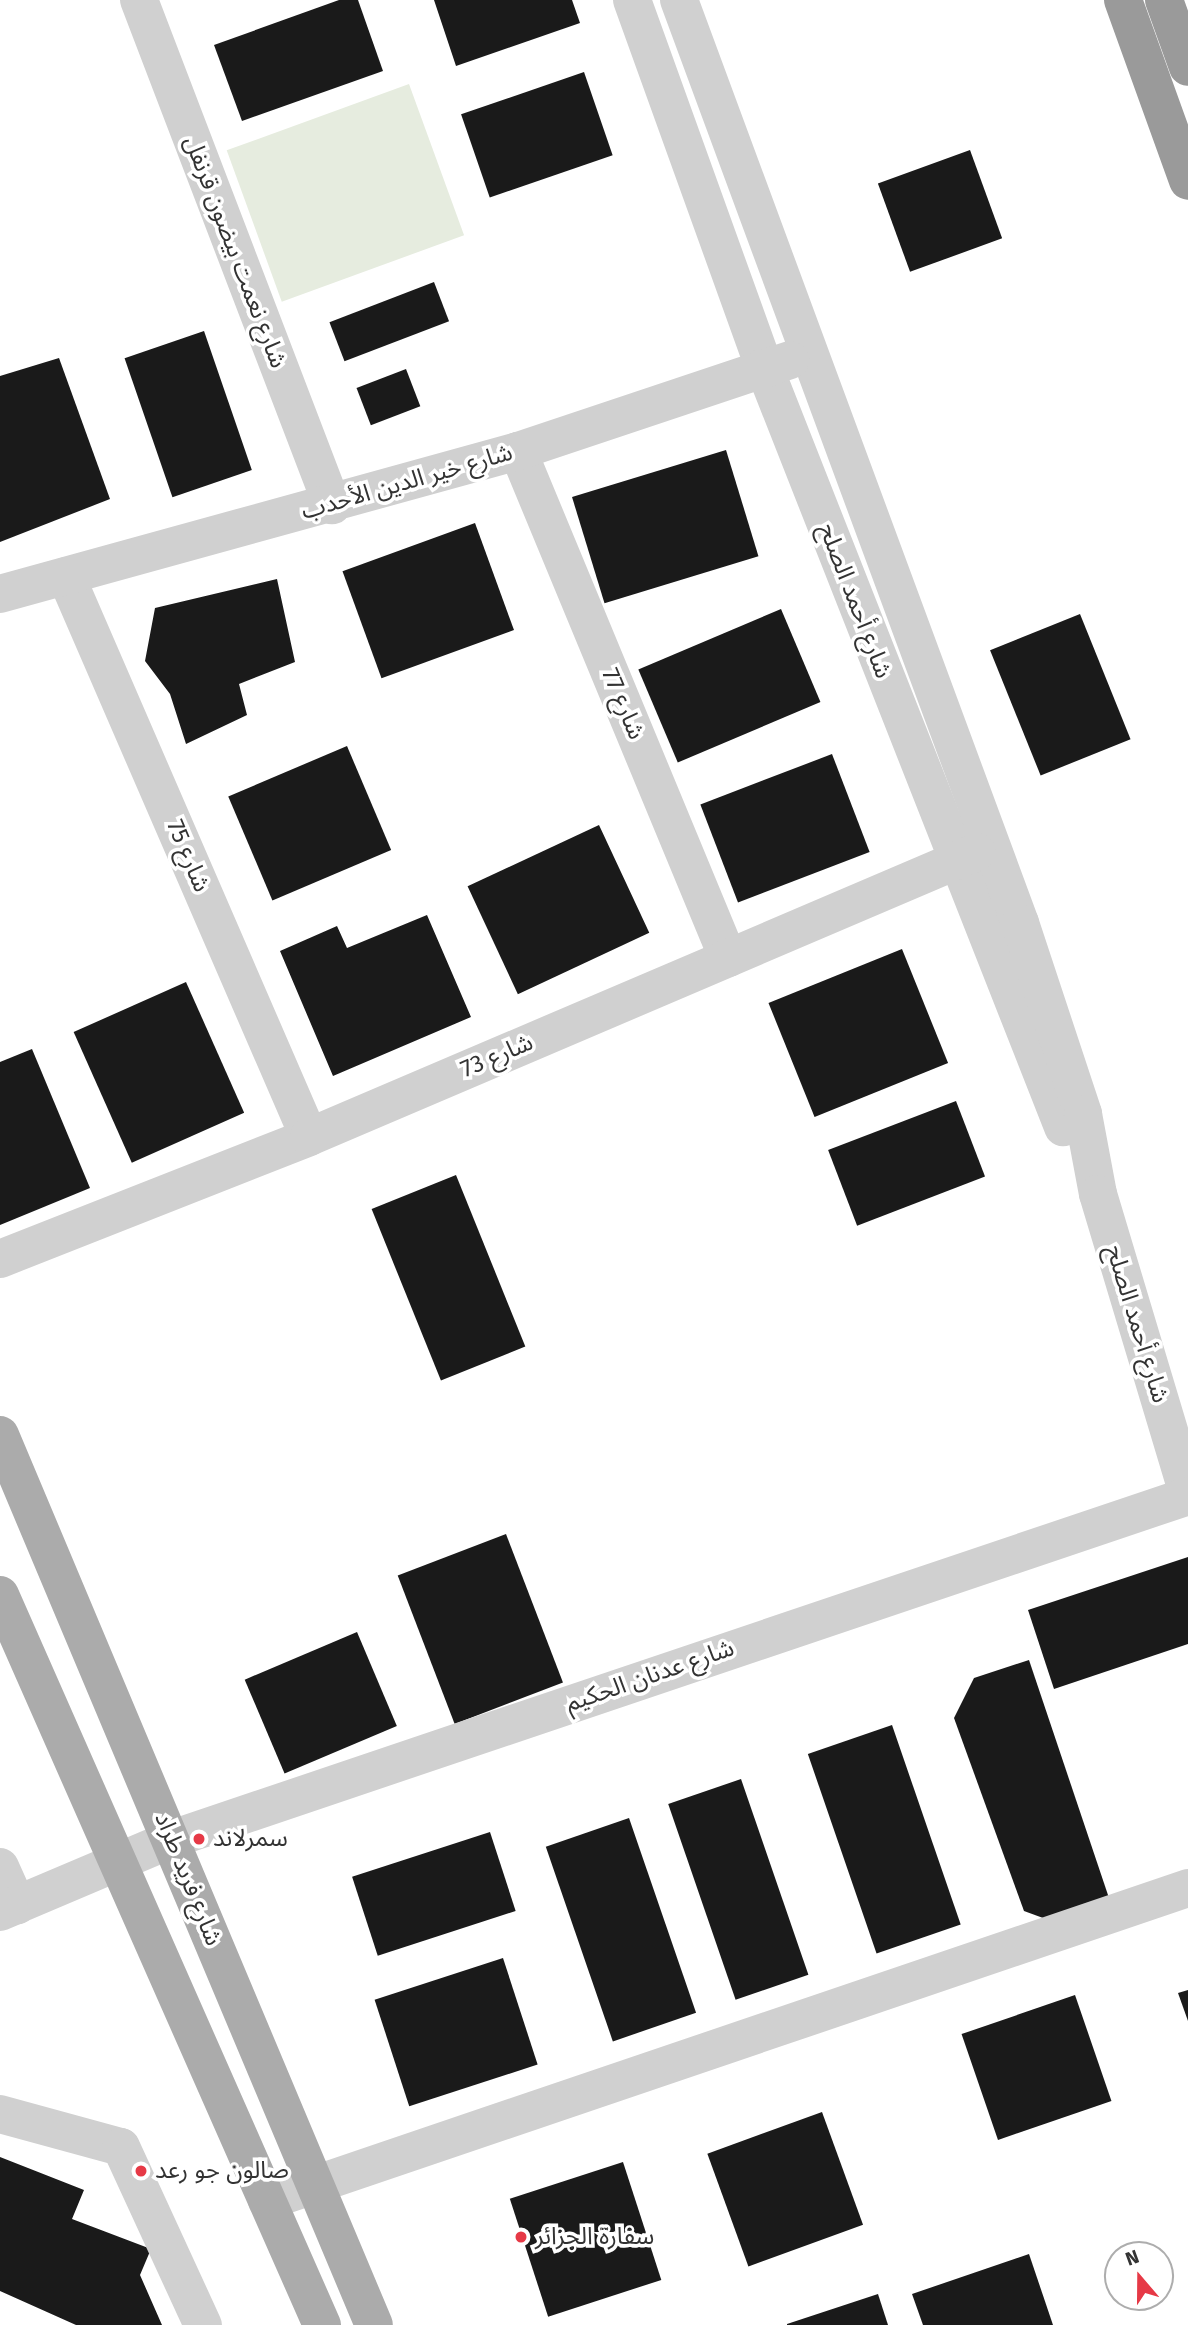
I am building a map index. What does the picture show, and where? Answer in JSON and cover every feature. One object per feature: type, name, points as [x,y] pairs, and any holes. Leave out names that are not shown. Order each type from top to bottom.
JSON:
[{"type":"highway","points":[[1124,0],[1188,181]]},
{"type":"highway","points":[[1164,0],[1188,67]]},
{"type":"main road","name":"شارع فريد طراد","points":[[0,1435],[374,2325]]},
{"type":"main road","points":[[0,1595],[114,1862],[322,2325]]},
{"type":"main road","points":[[164,1973],[216,1949]]},
{"type":"street","name":"شارع نعمت بيضون قرنفل","points":[[139,0],[332,505]]},
{"type":"street","name":"شارع أحمد الصلح","points":[[632,0],[764,367],[955,861],[1063,1126],[1098,1194]]},
{"type":"street","name":"شارع أحمد الصلح","points":[[679,0],[991,846],[1083,1114],[1098,1194],[1188,1495]]},
{"type":"street","name":"شارع خير الدين الأحدب","points":[[0,594],[332,505],[518,451],[810,353]]},
{"type":"street","name":"شارع 77","points":[[518,451],[728,958]]},
{"type":"street","name":"شارع 75","points":[[66,576],[309,1137]]},
{"type":"street","name":"شارع 73","points":[[0,1259],[309,1137],[991,846]]},
{"type":"street","name":"شارع عدنان الحكيم","points":[[9,1908],[172,1839],[1188,1495]]},
{"type":"street","points":[[0,1867],[9,1908]]},
{"type":"street","points":[[267,2201],[313,2182],[1188,1888]]},
{"type":"street","points":[[0,2114],[121,2147],[203,2325]]},
{"type":"shaded area","points":[[409,84],[464,235],[282,302],[227,150]]},
{"type":"building","points":[[339,0],[358,0],[383,71],[242,121],[214,45]]},
{"type":"building","points":[[434,0],[572,0],[580,23],[456,66]]},
{"type":"building","points":[[584,72],[613,155],[490,198],[461,114]]},
{"type":"building","points":[[970,150],[1002,238],[910,272],[878,184]]},
{"type":"building","points":[[434,282],[449,321],[344,361],[329,322]]},
{"type":"building","points":[[204,331],[252,470],[172,497],[125,358]]},
{"type":"building","points":[[59,358],[110,499],[0,542],[0,376]]},
{"type":"building","points":[[406,369],[420,406],[371,425],[357,388]]},
{"type":"building","points":[[726,450],[758,556],[604,603],[572,497]]},
{"type":"building","points":[[475,523],[514,630],[381,678],[343,571]]},
{"type":"building","points":[[277,579],[295,662],[239,684],[247,715],[186,744],[170,694],[145,661],[155,608]]},
{"type":"building","points":[[781,609],[820,702],[678,763],[638,670]]},
{"type":"building","points":[[1080,614],[1131,739],[1041,776],[990,650]]},
{"type":"building","points":[[347,746],[391,850],[272,900],[228,796]]},
{"type":"building","points":[[832,754],[870,852],[738,903],[700,805]]},
{"type":"building","points":[[599,825],[649,933],[518,994],[468,886]]},
{"type":"building","points":[[427,915],[471,1017],[333,1076],[280,951],[337,926],[347,948]]},
{"type":"building","points":[[902,949],[948,1063],[815,1117],[768,1003]]},
{"type":"building","points":[[186,982],[244,1113],[132,1163],[74,1032]]},
{"type":"building","points":[[32,1049],[90,1188],[0,1225],[0,1062]]},
{"type":"building","points":[[956,1101],[985,1177],[857,1226],[828,1150]]},
{"type":"building","points":[[456,1175],[525,1347],[441,1381],[372,1209]]},
{"type":"building","points":[[506,1534],[563,1682],[455,1724],[398,1576]]},
{"type":"building","points":[[1188,1557],[1188,1644],[1054,1689],[1028,1610]]},
{"type":"building","points":[[357,1632],[397,1726],[285,1774],[245,1680]]},
{"type":"building","points":[[1029,1660],[1110,1901],[1054,1922],[1024,1911],[954,1718],[974,1678]]},
{"type":"building","points":[[892,1725],[961,1925],[877,1953],[808,1754]]},
{"type":"building","points":[[741,1779],[808,1975],[736,2000],[668,1804]]},
{"type":"building","points":[[629,1818],[696,2013],[613,2041],[546,1847]]},
{"type":"building","points":[[490,1832],[516,1911],[378,1956],[352,1877]]},
{"type":"building","points":[[503,1958],[538,2065],[409,2106],[375,2000]]},
{"type":"building","points":[[1188,1990],[1188,2021],[1178,1993]]},
{"type":"building","points":[[1075,1995],[1111,2101],[998,2140],[962,2034]]},
{"type":"building","points":[[822,2112],[863,2225],[748,2266],[707,2154]]},
{"type":"building","points":[[0,2157],[84,2190],[72,2219],[151,2249],[140,2275],[162,2325],[76,2325],[0,2291]]},
{"type":"building","points":[[623,2162],[661,2280],[548,2317],[510,2199]]},
{"type":"building","points":[[1029,2254],[1053,2325],[923,2325],[912,2294]]},
{"type":"building","points":[[878,2294],[888,2325],[787,2325],[787,2324]]},
{"type":"place","name":"سمرلاند","points":[[199,1839]]},
{"type":"place","name":"صالون جو رعد","points":[[141,2171]]},
{"type":"place","name":"سفارة الجزائر","points":[[521,2237]]}]
